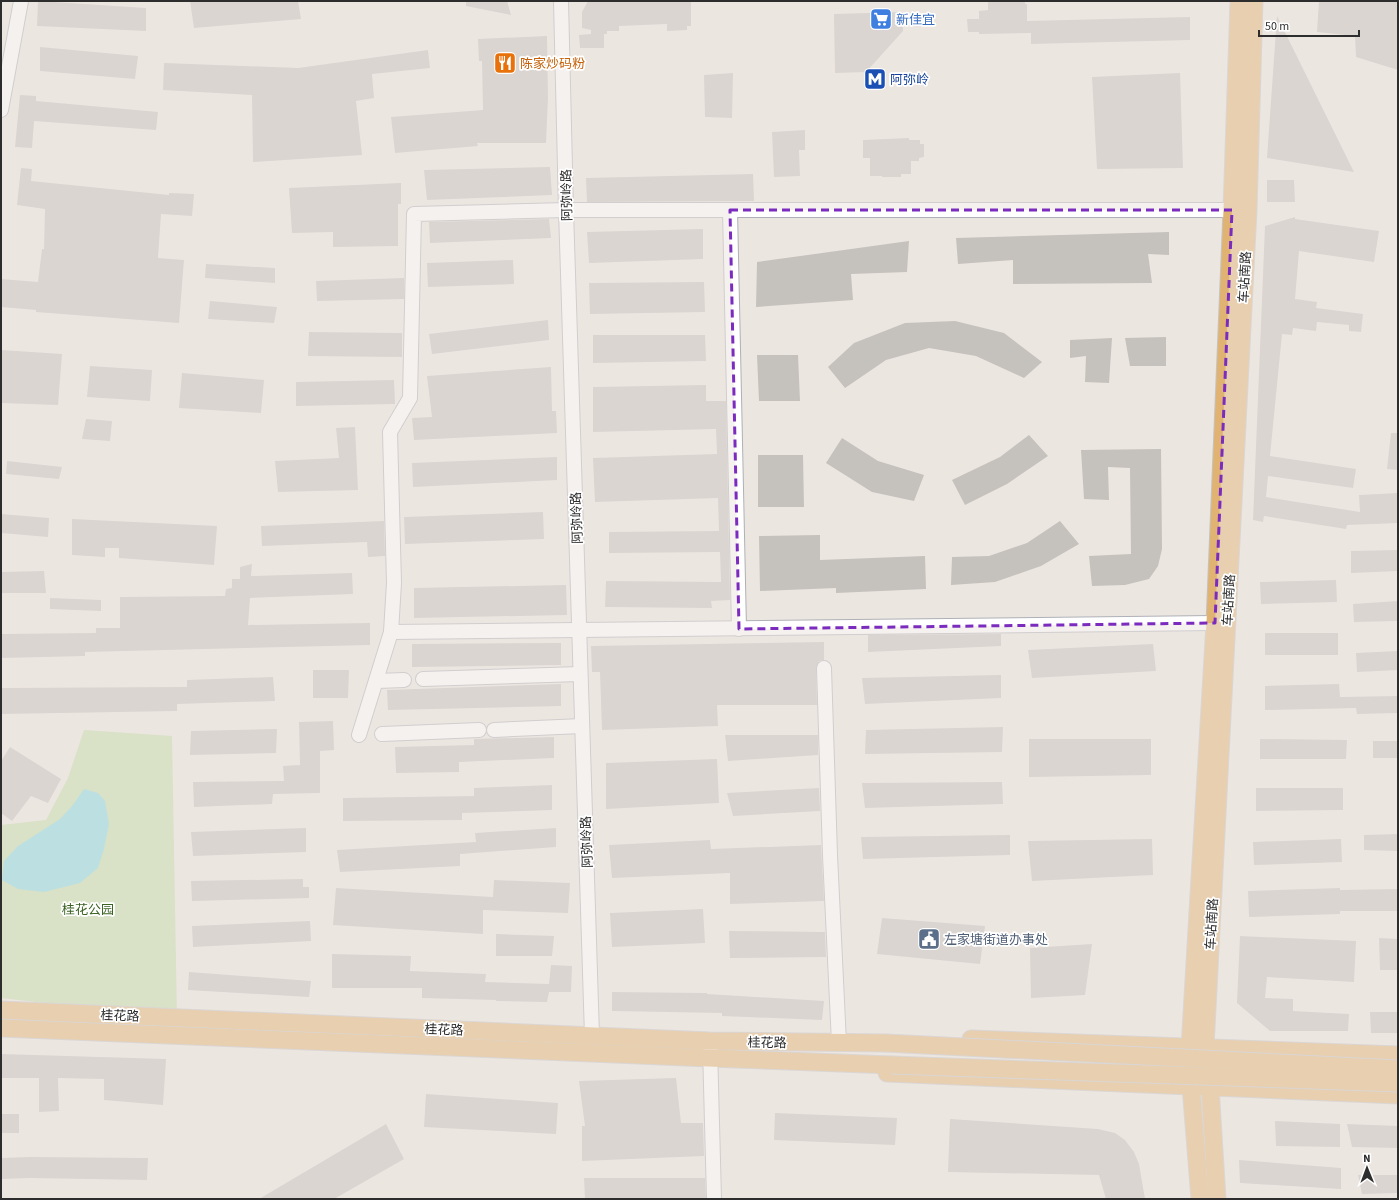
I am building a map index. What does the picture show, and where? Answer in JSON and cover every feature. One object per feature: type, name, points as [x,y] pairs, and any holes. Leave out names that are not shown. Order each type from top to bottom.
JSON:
[{"type":"main road","name":"车站南路","points":[[1200,1199],[1191,1086],[1197,1047],[1240,210],[1239,1]]},
{"type":"main road","name":"车站南路","points":[[1217,1199],[1210,1087],[1197,1047],[1215,622],[1254,1]]},
{"type":"main road","name":"桂花路","points":[[1,1010],[710,1041],[886,1043],[1398,1069]]},
{"type":"main road","name":"桂花路","points":[[1,1028],[709,1058],[840,1062]]},
{"type":"main road","points":[[839,1043],[880,1036],[1398,1055]]},
{"type":"main road","points":[[840,1062],[879,1073],[1398,1095]]},
{"type":"main road","points":[[840,1062],[1398,1083]]},
{"type":"street","points":[[1,110],[21,1]]},
{"type":"street","name":"阿弥岭路","points":[[562,1],[566,210],[592,1036]]},
{"type":"street","points":[[359,735],[391,632],[394,583],[390,432],[410,398],[414,214],[566,210],[1240,210]]},
{"type":"street","points":[[730,210],[739,629]]},
{"type":"street","points":[[391,632],[739,629],[1215,622]]},
{"type":"street","points":[[824,668],[830,855],[839,1043]]},
{"type":"street","points":[[423,679],[580,674]]},
{"type":"street","points":[[376,681],[404,680]]},
{"type":"street","points":[[494,730],[582,726]]},
{"type":"street","points":[[382,734],[479,730]]},
{"type":"street","points":[[710,1041],[709,1058],[714,1199]]},
{"type":"highlighted area","points":[[730,210],[1232,210],[1215,623],[739,629]]},
{"type":"green space","name":"桂花公园","points":[[84,730],[172,736],[177,1018],[1,998],[1,825],[46,820],[68,778]]},
{"type":"water","points":[[84,789],[98,793],[105,801],[109,824],[104,849],[98,868],[80,883],[44,892],[18,889],[2,880],[4,861],[18,846],[60,819],[72,806]]},
{"type":"building","points":[[38,1],[146,8],[146,31],[37,26]]},
{"type":"building","points":[[190,1],[298,1],[301,19],[194,28]]},
{"type":"building","points":[[466,1],[507,1],[511,15],[466,6]]},
{"type":"building","points":[[588,1],[691,1],[691,26],[687,26],[687,30],[667,31],[667,24],[619,26],[619,31],[607,31],[607,34],[604,34],[604,48],[580,48],[579,35],[591,34],[591,30],[582,28],[582,12]]},
{"type":"building","points":[[988,1],[1025,1],[1025,4],[1027,4],[1027,21],[1190,17],[1190,40],[1031,44],[1031,33],[979,34],[979,32],[968,32],[967,19],[979,19],[979,11],[988,10]]},
{"type":"building","points":[[1319,1],[1398,1],[1398,70],[1356,57],[1355,36],[1317,32]]},
{"type":"building","points":[[903,12],[903,31],[866,72],[835,73],[834,14]]},
{"type":"building","points":[[1277,16],[1354,172],[1267,158]]},
{"type":"building","points":[[547,36],[548,98],[546,143],[477,143],[478,146],[395,153],[391,117],[483,110],[482,61],[479,61],[478,39]]},
{"type":"building","points":[[40,47],[138,56],[135,79],[40,71]]},
{"type":"building","points":[[428,50],[430,68],[372,74],[374,98],[356,101],[362,155],[253,162],[252,95],[163,90],[164,63],[298,68]]},
{"type":"building","points":[[733,73],[732,118],[705,117],[704,75]]},
{"type":"building","points":[[1180,73],[1183,168],[1097,169],[1092,77]]},
{"type":"building","points":[[20,95],[36,96],[36,101],[158,112],[156,130],[34,121],[32,148],[15,147]]},
{"type":"building","points":[[805,130],[805,150],[799,150],[800,176],[774,177],[772,132]]},
{"type":"building","points":[[909,138],[909,140],[920,140],[920,144],[924,144],[924,157],[919,158],[919,161],[911,161],[911,174],[901,174],[901,177],[870,176],[870,158],[863,158],[863,140]]},
{"type":"building","points":[[550,167],[552,195],[427,200],[424,170]]},
{"type":"building","points":[[21,168],[32,169],[31,181],[169,195],[169,193],[194,194],[192,216],[161,214],[158,258],[184,260],[179,323],[36,312],[36,310],[1,307],[1,279],[38,282],[42,249],[44,249],[45,209],[17,205]]},
{"type":"building","points":[[753,174],[754,201],[587,202],[586,178]]},
{"type":"building","points":[[1267,180],[1294,180],[1295,202],[1267,202]]},
{"type":"building","points":[[401,183],[401,204],[398,204],[398,246],[333,247],[333,232],[292,233],[289,188]]},
{"type":"building","points":[[1295,217],[1295,219],[1379,231],[1374,262],[1299,251],[1295,299],[1317,302],[1316,308],[1363,314],[1361,332],[1349,331],[1349,325],[1317,322],[1316,331],[1293,328],[1292,335],[1282,334],[1270,456],[1356,469],[1353,488],[1268,476],[1266,497],[1360,512],[1359,495],[1398,493],[1398,523],[1347,525],[1346,529],[1264,516],[1263,522],[1253,520],[1265,226]]},
{"type":"building","points":[[549,219],[551,238],[430,243],[429,222]]},
{"type":"building","points":[[703,229],[703,259],[589,263],[587,232]]},
{"type":"building","points":[[1169,232],[1169,255],[1148,254],[1152,283],[1013,284],[1013,260],[958,264],[956,238]]},
{"type":"building","points":[[909,241],[907,272],[851,274],[853,300],[756,307],[757,262]]},
{"type":"building","points":[[513,260],[514,284],[428,287],[427,263]]},
{"type":"building","points":[[206,264],[275,268],[275,283],[205,278]]},
{"type":"building","points":[[404,278],[404,299],[317,301],[316,281]]},
{"type":"building","points":[[704,282],[705,312],[590,314],[589,283]]},
{"type":"building","points":[[210,301],[277,307],[274,323],[208,319]]},
{"type":"building","points":[[548,320],[549,340],[432,354],[429,334]]},
{"type":"building","points":[[955,321],[1004,333],[1042,362],[1024,378],[976,356],[929,348],[886,360],[845,388],[828,367],[854,343],[905,323]]},
{"type":"building","points":[[309,332],[402,333],[402,357],[308,356]]},
{"type":"building","points":[[593,335],[705,335],[706,361],[593,363]]},
{"type":"building","points":[[1166,337],[1166,366],[1130,366],[1125,338]]},
{"type":"building","points":[[1112,338],[1109,383],[1085,382],[1086,356],[1070,358],[1070,340]]},
{"type":"building","points":[[1,350],[62,354],[58,405],[1,403]]},
{"type":"building","points":[[757,355],[798,355],[800,401],[759,401]]},
{"type":"building","points":[[90,366],[152,370],[150,401],[87,397]]},
{"type":"building","points":[[551,367],[552,411],[556,411],[557,433],[414,440],[412,418],[432,417],[427,376]]},
{"type":"building","points":[[182,373],[264,380],[261,413],[179,408]]},
{"type":"building","points":[[394,380],[395,404],[296,406],[296,382]]},
{"type":"building","points":[[706,385],[706,401],[726,401],[730,600],[711,601],[712,608],[605,607],[606,581],[721,582],[720,552],[609,553],[609,532],[719,531],[718,498],[595,502],[593,458],[717,454],[716,429],[593,432],[593,387]]},
{"type":"building","points":[[86,419],[112,421],[110,441],[82,439]]},
{"type":"building","points":[[355,427],[358,490],[278,492],[275,461],[339,458],[336,428]]},
{"type":"building","points":[[1391,433],[1398,433],[1398,470],[1387,469]]},
{"type":"building","points":[[1029,435],[1048,456],[1007,484],[965,505],[952,480],[1000,457]]},
{"type":"building","points":[[842,438],[878,461],[924,475],[914,501],[872,492],[826,463]]},
{"type":"building","points":[[1161,449],[1162,549],[1158,566],[1149,579],[1125,585],[1092,586],[1089,556],[1131,554],[1130,468],[1108,467],[1109,500],[1084,499],[1081,450]]},
{"type":"building","points":[[758,455],[803,455],[804,507],[758,507]]},
{"type":"building","points":[[557,457],[557,480],[413,487],[412,463]]},
{"type":"building","points":[[7,461],[62,467],[59,479],[6,474]]},
{"type":"building","points":[[543,512],[544,539],[405,544],[404,517]]},
{"type":"building","points":[[1,514],[49,518],[48,537],[1,533]]},
{"type":"building","points":[[72,519],[217,526],[214,565],[119,558],[119,548],[105,548],[105,557],[72,555]]},
{"type":"building","points":[[384,521],[385,556],[368,557],[367,542],[262,546],[261,526]]},
{"type":"building","points":[[1060,521],[1079,544],[1041,566],[995,582],[951,585],[952,557],[989,556],[1027,543]]},
{"type":"building","points":[[820,535],[820,560],[925,556],[926,589],[836,593],[836,588],[760,591],[759,536]]},
{"type":"building","points":[[1398,550],[1398,571],[1351,573],[1351,551]]},
{"type":"building","points":[[252,564],[251,576],[352,573],[353,594],[250,598],[248,625],[370,623],[370,645],[85,652],[85,656],[1,658],[1,634],[96,633],[96,628],[120,628],[120,597],[225,596],[226,589],[232,588],[232,579],[240,579],[240,567]]},
{"type":"building","points":[[44,571],[46,593],[1,593],[1,572]]},
{"type":"building","points":[[1336,580],[1337,602],[1261,604],[1260,582]]},
{"type":"building","points":[[566,585],[567,615],[414,618],[414,588]]},
{"type":"building","points":[[50,598],[101,600],[101,611],[50,609]]},
{"type":"building","points":[[1398,601],[1398,621],[1354,622],[1353,604]]},
{"type":"building","points":[[1265,633],[1338,633],[1338,655],[1265,655]]},
{"type":"building","points":[[1001,634],[1001,646],[868,652],[868,635]]},
{"type":"building","points":[[824,642],[824,660],[819,661],[816,668],[817,705],[717,705],[718,726],[602,730],[600,672],[592,672],[591,646]]},
{"type":"building","points":[[561,643],[561,665],[412,667],[412,644]]},
{"type":"building","points":[[1153,644],[1156,671],[1032,678],[1028,650]]},
{"type":"building","points":[[1398,651],[1398,670],[1357,672],[1356,653]]},
{"type":"building","points":[[313,670],[349,670],[348,698],[313,698]]},
{"type":"building","points":[[1001,675],[1001,698],[865,704],[862,678]]},
{"type":"building","points":[[273,677],[275,701],[177,704],[177,711],[1,714],[1,688],[187,687],[187,680]]},
{"type":"building","points":[[561,684],[561,706],[388,710],[387,690]]},
{"type":"building","points":[[1339,684],[1340,697],[1398,696],[1398,713],[1357,714],[1356,708],[1265,710],[1265,686]]},
{"type":"building","points":[[333,721],[334,750],[320,751],[320,793],[273,794],[272,804],[194,807],[193,782],[284,781],[283,766],[300,765],[299,722]]},
{"type":"building","points":[[1003,727],[1002,752],[865,754],[866,730]]},
{"type":"building","points":[[277,729],[276,753],[190,755],[191,731]]},
{"type":"building","points":[[725,735],[818,735],[818,755],[728,761]]},
{"type":"building","points":[[554,737],[554,758],[459,762],[459,772],[396,773],[395,747],[474,745],[474,739]]},
{"type":"building","points":[[1029,739],[1151,739],[1151,775],[1029,777]]},
{"type":"building","points":[[1260,739],[1347,740],[1346,759],[1260,759]]},
{"type":"building","points":[[1373,741],[1398,741],[1398,758],[1373,758]]},
{"type":"building","points":[[10,747],[61,779],[48,803],[31,796],[12,821],[1,813],[1,761]]},
{"type":"building","points":[[717,759],[719,803],[606,809],[606,763]]},
{"type":"building","points":[[1002,782],[1003,804],[865,808],[862,783]]},
{"type":"building","points":[[552,785],[552,810],[462,813],[462,820],[343,821],[343,798],[474,796],[474,788]]},
{"type":"building","points":[[819,788],[820,811],[733,816],[727,793]]},
{"type":"building","points":[[1256,788],[1343,788],[1343,810],[1256,811]]},
{"type":"building","points":[[306,828],[306,852],[193,856],[191,832]]},
{"type":"building","points":[[556,828],[556,847],[460,854],[460,866],[340,872],[337,850],[476,842],[475,833]]},
{"type":"building","points":[[1398,834],[1398,851],[1364,850],[1364,835]]},
{"type":"building","points":[[1010,835],[1010,855],[863,859],[861,837]]},
{"type":"building","points":[[1152,839],[1153,875],[1032,881],[1028,841]]},
{"type":"building","points":[[1341,839],[1342,862],[1254,865],[1253,842]]},
{"type":"building","points":[[710,840],[711,849],[821,845],[824,901],[730,904],[730,873],[612,878],[609,845]]},
{"type":"building","points":[[303,879],[303,887],[309,887],[309,898],[192,901],[191,881]]},
{"type":"building","points":[[494,880],[570,883],[568,913],[483,910],[483,934],[333,925],[336,888],[493,897]]},
{"type":"building","points":[[1340,888],[1340,890],[1398,889],[1398,911],[1340,911],[1340,914],[1249,917],[1248,891]]},
{"type":"building","points":[[703,909],[705,943],[612,947],[610,913]]},
{"type":"building","points":[[882,918],[985,926],[980,964],[877,954]]},
{"type":"building","points":[[310,921],[311,941],[193,947],[192,926]]},
{"type":"building","points":[[729,931],[825,932],[826,957],[730,958]]},
{"type":"building","points":[[496,934],[554,936],[552,956],[496,956]]},
{"type":"building","points":[[1240,936],[1356,941],[1354,982],[1267,977],[1265,998],[1293,999],[1293,1011],[1349,1014],[1348,1031],[1270,1031],[1237,1003]]},
{"type":"building","points":[[1379,938],[1398,939],[1398,970],[1380,970]]},
{"type":"building","points":[[1092,944],[1085,995],[1031,998],[1030,948]]},
{"type":"building","points":[[332,954],[411,956],[410,971],[486,974],[485,982],[549,984],[551,965],[572,966],[571,992],[549,992],[547,1002],[422,998],[422,988],[332,988]]},
{"type":"building","points":[[189,972],[311,981],[309,997],[188,990]]},
{"type":"building","points":[[612,992],[707,993],[824,1001],[822,1020],[722,1016],[722,1013],[612,1011]]},
{"type":"building","points":[[1370,1012],[1398,1012],[1398,1033],[1371,1033]]},
{"type":"building","points":[[1,1054],[166,1059],[163,1105],[104,1100],[104,1079],[58,1078],[59,1111],[39,1112],[39,1078],[1,1078]]},
{"type":"building","points":[[676,1078],[681,1123],[703,1123],[704,1156],[582,1161],[582,1126],[585,1126],[579,1081]]},
{"type":"building","points":[[426,1094],[558,1103],[556,1134],[424,1127]]},
{"type":"building","points":[[775,1113],[897,1118],[895,1145],[774,1140]]},
{"type":"building","points":[[1,1114],[19,1114],[19,1133],[1,1133]]},
{"type":"building","points":[[950,1119],[1098,1129],[1115,1133],[1125,1140],[1134,1152],[1139,1164],[1145,1199],[1106,1199],[1099,1175],[948,1172]]},
{"type":"building","points":[[1275,1121],[1340,1124],[1340,1147],[1276,1146]]},
{"type":"building","points":[[386,1124],[404,1159],[334,1199],[259,1199]]},
{"type":"building","points":[[1347,1124],[1398,1126],[1398,1148],[1352,1147]]},
{"type":"building","points":[[1,1158],[148,1158],[147,1180],[1,1179]]},
{"type":"building","points":[[1239,1160],[1341,1168],[1341,1189],[1240,1183]]},
{"type":"building","points":[[1358,1175],[1398,1175],[1398,1193],[1362,1194]]},
{"type":"building","points":[[584,1178],[705,1178],[706,1199],[585,1199]]},
{"type":"place","name":"新佳宜","points":[[881,19]]},
{"type":"place","name":"陈家炒码粉","points":[[505,63]]},
{"type":"place","name":"阿弥岭","points":[[875,79]]},
{"type":"place","name":"左家塘街道办事处","points":[[929,939]]}]
